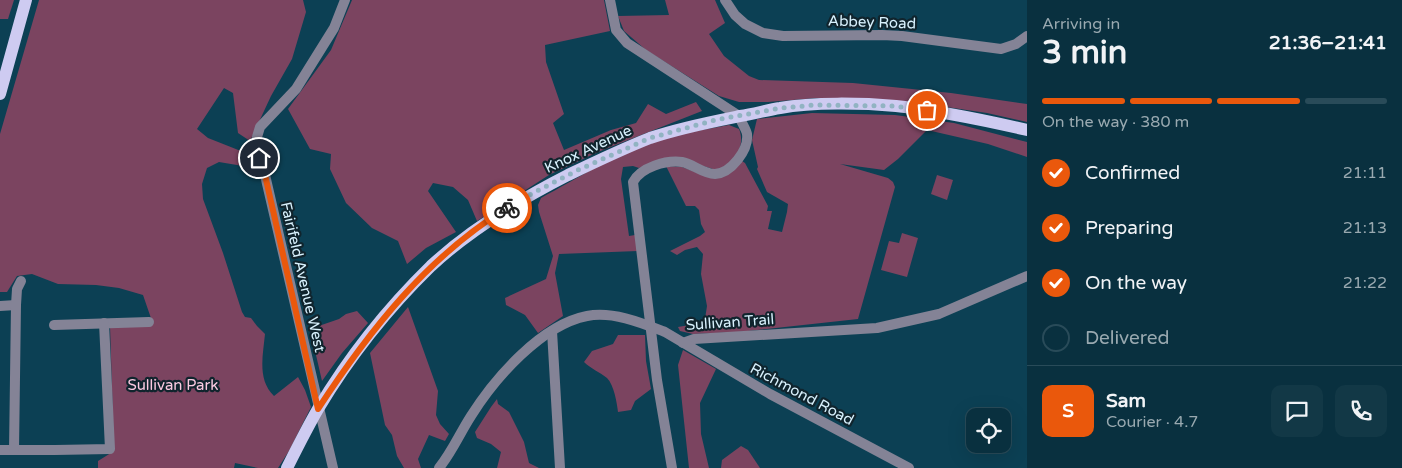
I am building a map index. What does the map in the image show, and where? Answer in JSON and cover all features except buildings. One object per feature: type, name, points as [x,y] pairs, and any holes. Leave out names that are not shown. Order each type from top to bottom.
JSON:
[{"type":"main road","points":[[0,94],[26,0]]},
{"type":"main road","name":"Knox Avenue","points":[[286,468],[318,409],[362,343],[406,292],[453,247],[533,193],[625,149],[650,138],[715,120],[781,108],[815,105],[893,106],[927,110],[1027,130]]},
{"type":"street","name":"Fairifeld Avenue West","points":[[333,468],[265,175],[259,158],[257,137],[260,127],[296,89],[334,28],[345,0]]},
{"type":"street","points":[[610,0],[616,30],[626,43],[739,116],[747,134],[743,152],[737,161],[717,174],[682,162],[665,162],[644,170],[636,176],[634,182],[657,380],[672,468]]},
{"type":"street","name":"Abbey Road","points":[[725,0],[734,15],[745,24],[763,33],[782,36],[902,36],[1001,49],[1016,44],[1027,36]]},
{"type":"street","name":"Sullivan Trail","points":[[442,466],[493,383],[535,343],[552,331],[575,320],[596,315],[617,317],[650,326],[665,332],[683,343],[694,339],[876,328],[948,311],[1027,276]]},
{"type":"street","points":[[14,450],[16,306],[17,289],[21,281]]},
{"type":"street","points":[[0,306],[16,306]]},
{"type":"street","points":[[54,325],[149,322]]},
{"type":"street","points":[[0,450],[110,449],[104,323]]},
{"type":"street","points":[[552,331],[560,468]]},
{"type":"street","name":"Richmond Road","points":[[683,343],[770,394],[910,468]]},
{"type":"green space","points":[[0,0],[14,0],[8,19],[0,19]]},
{"type":"green space","name":"Sullivan Park","points":[[39,0],[303,0],[306,12],[292,59],[271,96],[250,141],[238,133],[233,93],[224,88],[197,129],[208,138],[251,155],[256,167],[219,162],[207,168],[202,184],[203,199],[242,312],[245,317],[251,318],[265,334],[262,367],[265,383],[274,396],[298,377],[311,407],[289,451],[278,468],[258,468],[235,463],[234,468],[98,468],[98,461],[114,451],[110,326],[153,324],[143,295],[119,288],[96,285],[58,284],[32,274],[17,276],[7,292],[0,292],[0,134]]},
{"type":"green space","points":[[352,0],[604,0],[610,31],[545,45],[546,62],[564,114],[553,123],[564,150],[611,130],[636,123],[648,104],[666,114],[696,102],[702,111],[598,152],[549,175],[477,221],[468,200],[453,187],[433,183],[428,191],[456,232],[426,248],[407,264],[398,241],[372,228],[346,203],[330,169],[331,154],[310,149],[288,109],[331,50]]},
{"type":"green space","points":[[665,0],[715,0],[725,23],[709,34],[724,56],[749,76],[759,80],[853,83],[951,93],[1027,104],[1027,122],[987,113],[875,99],[817,98],[739,102],[719,96],[646,50],[624,31],[618,16],[669,15]]},
{"type":"green space","points":[[812,113],[895,115],[954,123],[1027,142],[1027,157],[988,144],[927,130],[884,170],[840,164],[888,178],[895,187],[858,319],[739,332],[693,334],[680,331],[678,327],[696,324],[705,319],[707,306],[701,274],[703,254],[697,247],[685,250],[677,255],[670,251],[705,232],[701,224],[699,210],[695,206],[686,206],[666,166],[682,167],[711,178],[742,161],[745,163],[768,206],[767,211],[772,211],[768,229],[782,232],[788,204],[767,192],[757,169],[752,140],[757,119]]},
{"type":"green space","points":[[729,125],[739,129],[740,147],[729,163],[716,170],[703,166],[655,162],[639,168],[633,166],[623,167],[621,179],[629,236],[635,235],[638,251],[559,254],[555,273],[563,316],[538,333],[525,315],[506,305],[505,298],[546,279],[553,256],[539,212],[538,205],[541,198],[596,167],[640,146],[672,136]]},
{"type":"green space","points":[[937,175],[953,180],[947,200],[931,194]]},
{"type":"green space","points":[[902,233],[918,238],[907,277],[881,270],[889,241],[899,243]]},
{"type":"green space","points":[[408,307],[438,391],[436,415],[440,424],[449,434],[445,441],[429,435],[418,459],[421,468],[404,468],[397,456],[392,435],[385,425],[370,353]]},
{"type":"green space","points":[[357,311],[368,323],[342,353],[322,381],[310,329]]},
{"type":"green space","points":[[618,335],[645,335],[646,361],[651,389],[635,401],[631,410],[618,412],[612,385],[607,378],[584,362],[592,351],[613,344]]},
{"type":"green space","points":[[683,350],[716,369],[700,403],[701,434],[709,468],[689,468],[678,365]]},
{"type":"green space","points":[[497,399],[498,404],[509,412],[524,442],[529,463],[539,468],[497,468],[501,452],[491,444],[477,438],[475,432]]},
{"type":"green space","points":[[741,446],[748,450],[760,468],[721,468],[722,460]]},
{"type":"way so far","points":[[507,208],[578,170],[650,138],[715,120],[781,108],[815,105],[893,106],[927,110]]},
{"type":"route","points":[[259,158],[265,175],[318,409],[362,343],[406,292],[453,247],[507,208]]}]
